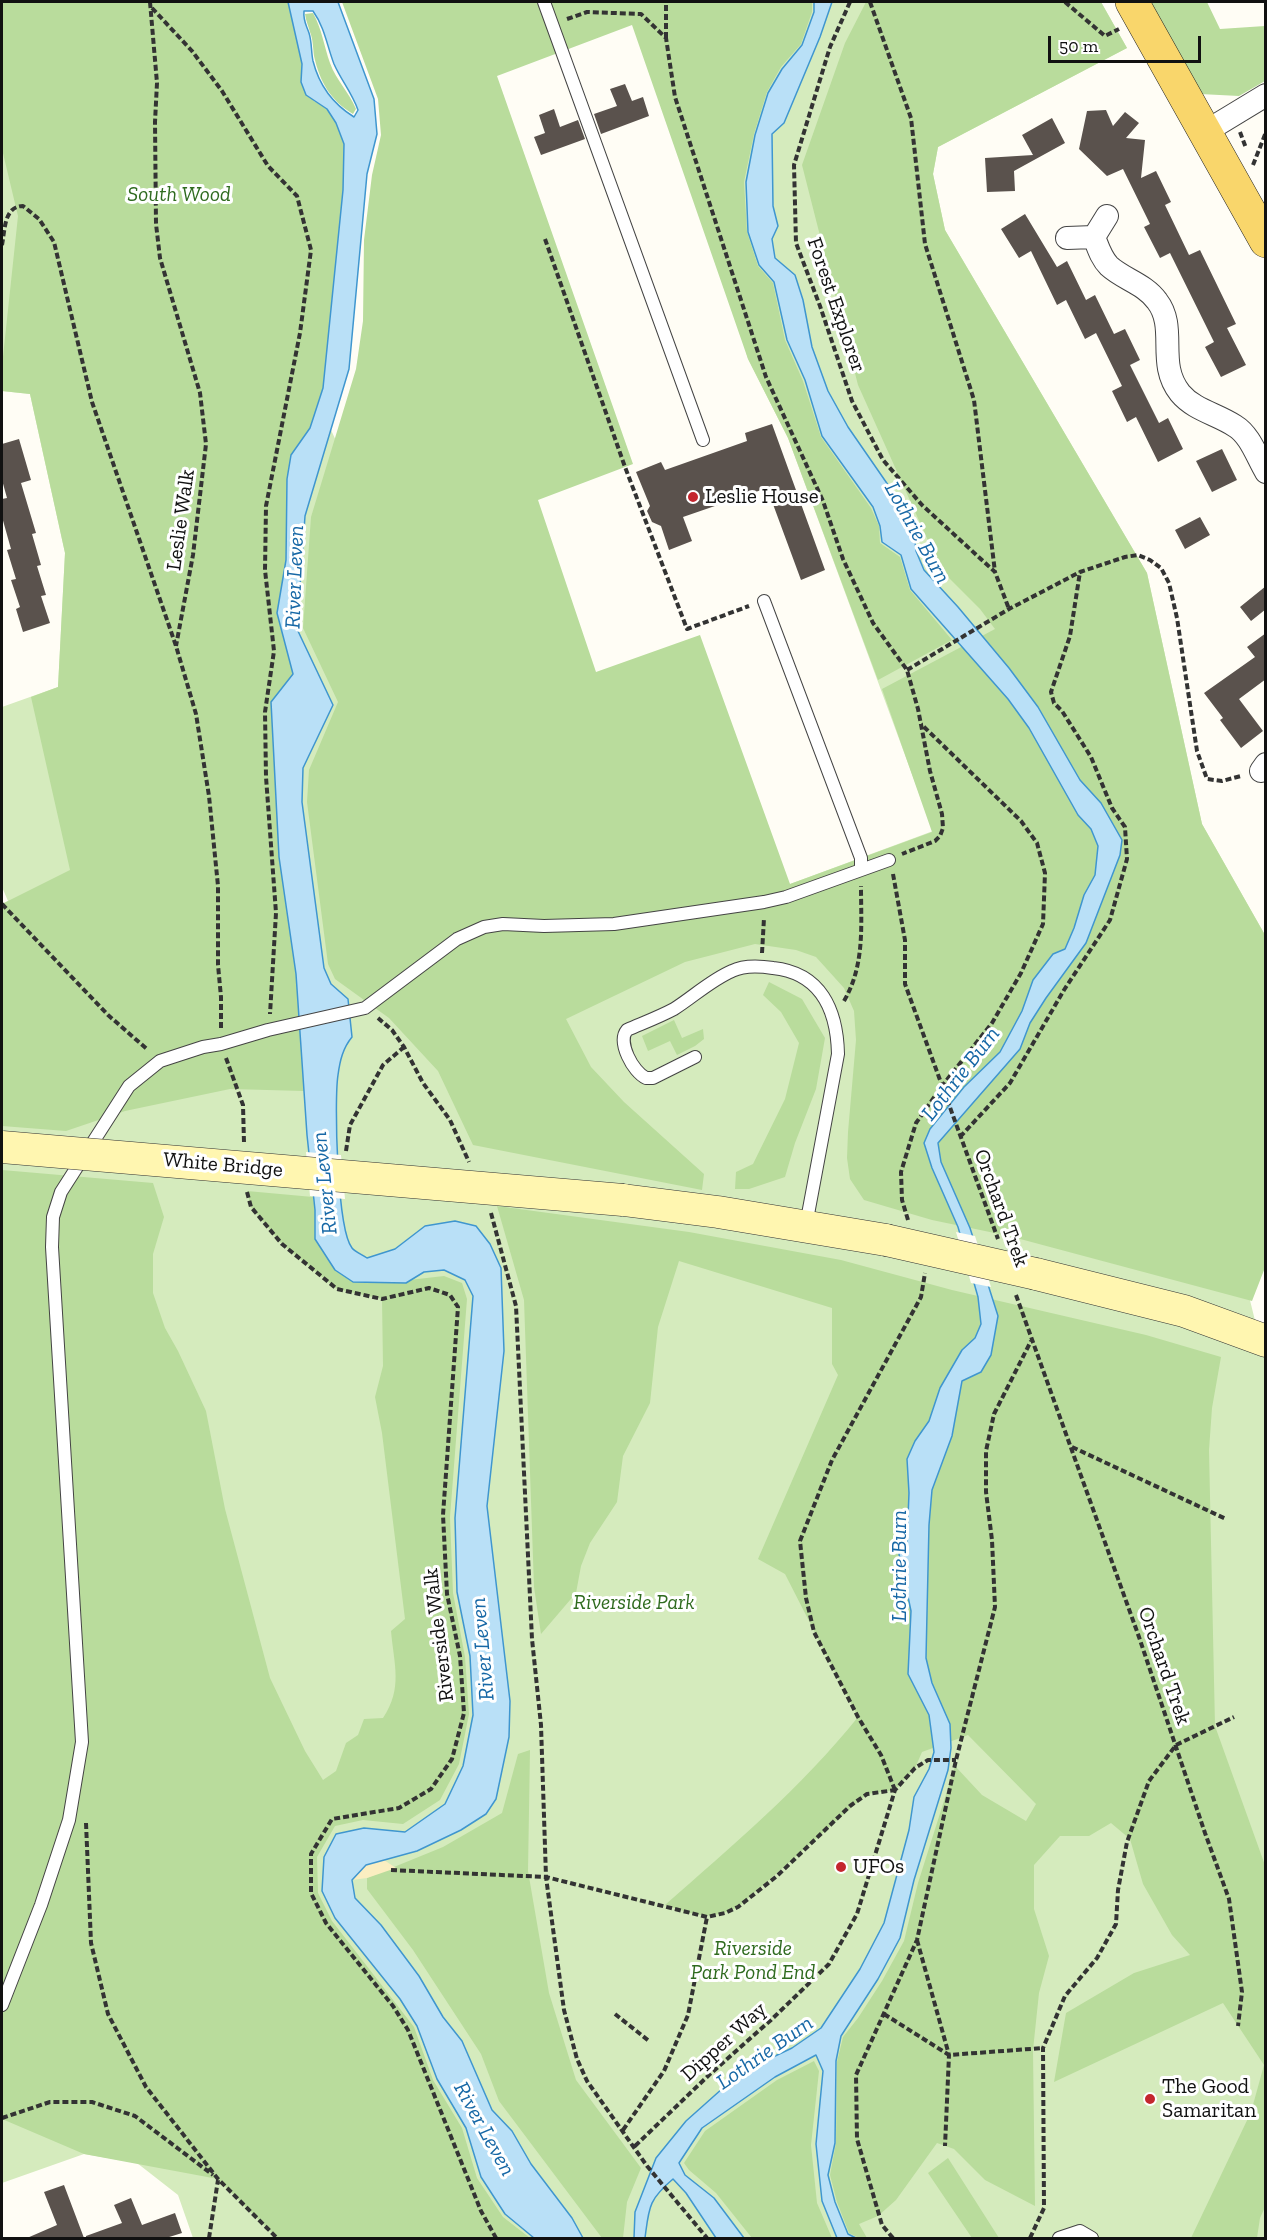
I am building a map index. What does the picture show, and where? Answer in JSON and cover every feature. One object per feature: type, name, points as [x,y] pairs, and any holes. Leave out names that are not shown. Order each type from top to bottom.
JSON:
[{"type":"main road","points":[[1136,9],[1266,241]]},
{"type":"main road","name":"White Bridge","points":[[2,1147],[623,1200],[806,1226],[897,1231],[1026,1284],[1184,1311],[1266,1341]]},
{"type":"street","points":[[1205,132],[1266,95]]},
{"type":"street","points":[[1094,237],[1107,216]]},
{"type":"street","points":[[1067,238],[1094,237]]},
{"type":"street","points":[[1094,237],[1108,265],[1158,301],[1167,326],[1166,352],[1169,371],[1181,394],[1193,405],[1237,426],[1266,472]]},
{"type":"lane","points":[[544,2],[703,440]]},
{"type":"lane","points":[[764,600],[861,858],[861,870]]},
{"type":"lane","points":[[2,2005],[41,1905],[69,1820],[82,1742],[52,1247],[53,1217],[61,1192],[129,1086],[160,1061],[268,1030],[362,1009],[457,939],[484,927],[503,924],[544,926],[614,924],[764,902],[786,897],[890,860]]},
{"type":"lane","points":[[695,1057],[653,1078],[646,1078],[636,1071],[623,1043],[623,1037],[627,1030],[674,1008],[724,975],[743,968],[762,966],[788,969],[804,976],[827,1002],[833,1016],[838,1054],[806,1226]]},
{"type":"lane","points":[[1059,2238],[1080,2231],[1092,2238]]},
{"type":"path","name":"Leslie Walk","points":[[150,2],[157,83],[156,224],[160,258],[200,393],[206,444],[192,555],[176,646],[196,714],[209,796],[219,886],[220,1044]]},
{"type":"path","points":[[666,2],[666,38],[675,97],[765,377],[824,501],[843,559],[873,623],[907,670],[942,814],[943,828],[935,841],[890,860]]},
{"type":"path","name":"Forest Explorer","points":[[850,2],[830,46],[794,165],[796,243],[852,401],[883,460],[921,505],[995,572]]},
{"type":"path","name":"Forest Explorer","points":[[870,2],[911,118],[925,244],[974,400],[995,572],[1009,609]]},
{"type":"path","points":[[1065,2],[1105,36],[1136,9]]},
{"type":"path","points":[[152,8],[198,59],[222,91],[268,165],[297,196],[311,250],[300,333],[266,506],[265,570],[274,651],[265,712],[266,777],[276,913],[272,1000],[268,1030]]},
{"type":"path","points":[[552,25],[587,12],[641,14],[666,38]]},
{"type":"path","points":[[1252,165],[1266,132]]},
{"type":"path","points":[[2,245],[10,210],[15,206],[23,206],[39,219],[54,242],[92,402],[176,646]]},
{"type":"path","points":[[545,239],[625,467],[687,629],[764,600]]},
{"type":"path","points":[[907,670],[1009,609],[1080,572],[1138,555],[1161,568],[1169,584],[1177,618],[1197,751],[1207,779],[1222,781]]},
{"type":"path","points":[[960,1137],[1010,1083],[1064,990],[1110,920],[1127,859],[1125,827],[1112,808],[1091,757],[1062,711],[1054,703],[1051,692],[1070,636],[1080,572]]},
{"type":"path","points":[[897,1231],[902,1200],[901,1172],[916,1122],[992,1023],[1021,973],[1043,924],[1045,873],[1037,843],[1021,821],[920,723]]},
{"type":"path","name":"Orchard Trek","points":[[890,860],[905,940],[905,984],[998,1240]]},
{"type":"path","points":[[833,1016],[851,989],[861,950],[861,870]]},
{"type":"path","points":[[762,953],[764,902]]},
{"type":"path","points":[[2,904],[108,1015],[160,1061]]},
{"type":"path","points":[[362,1009],[392,1030],[404,1047],[423,1083],[450,1120],[473,1170]]},
{"type":"path","points":[[220,1044],[243,1105],[244,1147]]},
{"type":"path","points":[[346,1154],[350,1125],[383,1065],[404,1047]]},
{"type":"path","name":"Riverside Walk","points":[[246,1185],[251,1207],[282,1244],[337,1289],[382,1299],[429,1288],[450,1295],[458,1307],[443,1515],[447,1594],[460,1656],[464,1713],[452,1759],[431,1789],[399,1808],[332,1819],[311,1854],[311,1893],[326,1923],[393,2006],[408,2030],[473,2190],[496,2238]]},
{"type":"path","points":[[490,1212],[498,1233],[516,1306],[532,1639],[541,1725],[546,1877],[564,2010],[577,2059],[587,2081],[647,2166],[707,2238]]},
{"type":"path","points":[[391,1870],[546,1877],[707,1917],[738,1907],[777,1876],[850,1806],[867,1794],[895,1790],[881,1755],[858,1717],[814,1632],[806,1598],[800,1541],[832,1460],[921,1298],[925,1273],[922,1262]]},
{"type":"path","name":"Orchard Trek","points":[[1026,1284],[1031,1340],[1176,1744],[1149,1781],[1127,1842],[1118,1890],[1116,1923],[1097,1958],[1065,1996],[1042,2048],[1044,2208],[1030,2238]]},
{"type":"path","points":[[893,2238],[882,2225],[857,2139],[856,2075],[917,1940],[956,1760],[995,1607],[992,1540],[986,1492],[986,1451],[994,1414],[1031,1340]]},
{"type":"path","points":[[1071,1447],[1226,1519]]},
{"type":"path","points":[[1234,1716],[1176,1744],[1229,1899],[1242,1992],[1238,2026]]},
{"type":"path","name":"Dipper Way","points":[[634,2146],[829,1964],[857,1914],[895,1790],[915,1768],[928,1761],[956,1760]]},
{"type":"path","points":[[86,1813],[92,1943],[108,2014],[146,2086],[218,2179],[277,2238]]},
{"type":"path","points":[[623,2130],[664,2071],[688,2015],[707,1917]]},
{"type":"path","points":[[917,1940],[949,2055],[945,2146]]},
{"type":"path","points":[[615,2014],[649,2041]]},
{"type":"path","points":[[884,2014],[949,2055],[1042,2048]]},
{"type":"path","points":[[2,2118],[50,2102],[92,2102],[135,2116],[218,2179]]},
{"type":"path","points":[[208,2238],[218,2179]]},
{"type":"green space","name":"Riverside Park","points":[[2,2],[303,369],[406,593],[790,884],[933,831],[788,438],[748,359],[649,2],[1101,2],[1127,48],[938,147],[933,174],[945,230],[1147,573],[1202,824],[1265,935],[1244,1276],[1266,1365],[1265,2238],[193,2238],[178,2195],[137,2163],[84,2154],[2,2183],[2,904],[8,901],[2,887],[2,707],[58,687],[65,553],[30,394],[2,391]]},
{"type":"green space","name":"South Wood","points":[[2,2],[288,2],[302,64],[302,82],[314,101],[327,108],[344,144],[343,190],[323,388],[310,428],[291,455],[286,560],[277,613],[293,674],[271,702],[279,857],[296,974],[304,1091],[230,1089],[125,1111],[66,1131],[2,1126],[2,904],[70,870],[31,697],[58,687],[65,553],[30,394],[2,391],[2,366],[18,216],[2,149]]},
{"type":"green space","points":[[342,2],[812,2],[812,12],[801,44],[781,67],[767,92],[754,134],[744,182],[747,232],[758,266],[773,283],[785,340],[803,381],[821,437],[871,508],[879,526],[880,543],[900,557],[910,590],[952,640],[878,680],[788,438],[748,359],[632,25],[497,76],[633,464],[538,500],[596,672],[700,635],[790,884],[932,832],[882,689],[995,629],[980,609],[936,565],[930,545],[858,385],[802,165],[845,43],[866,2],[1101,2],[1127,48],[938,147],[933,174],[945,230],[1147,573],[1202,824],[1265,935],[1266,1265],[1252,1301],[1009,1236],[932,1220],[864,1200],[850,1179],[847,1158],[856,1040],[854,1011],[844,988],[816,957],[796,950],[755,944],[685,962],[566,1019],[591,1067],[624,1102],[704,1174],[702,1190],[473,1145],[438,1071],[389,1018],[335,979],[328,964],[307,802],[309,770],[338,702],[303,628],[311,517],[356,369],[363,321],[364,240],[372,175],[381,135],[378,99]]},
{"type":"green space","points":[[1147,2],[1207,2],[1220,29],[1265,26],[1265,81],[1239,96],[1200,94]]},
{"type":"green space","points":[[313,13],[333,69],[356,109],[353,114],[332,96],[319,74],[305,14]]},
{"type":"green space","points":[[769,982],[802,999],[825,1038],[816,1089],[795,1143],[785,1177],[749,1189],[735,1189],[736,1172],[753,1164],[785,1099],[799,1043],[781,1012],[763,995]]},
{"type":"green space","points":[[674,1020],[682,1038],[703,1029],[704,1039],[677,1055],[670,1041],[648,1051],[642,1036]]},
{"type":"green space","points":[[2,1170],[153,1183],[164,1217],[153,1254],[153,1293],[165,1328],[206,1411],[225,1509],[270,1678],[305,1751],[323,1780],[336,1771],[346,1743],[358,1735],[364,1719],[383,1718],[389,1707],[396,1676],[391,1631],[405,1619],[382,1433],[375,1397],[383,1366],[382,1299],[337,1289],[282,1244],[251,1207],[247,1191],[313,1197],[315,1210],[383,1283],[444,1276],[462,1283],[467,1299],[450,1517],[453,1593],[465,1657],[469,1714],[459,1764],[440,1800],[403,1824],[363,1820],[335,1826],[317,1857],[318,1893],[332,1921],[414,2027],[433,2080],[462,2128],[477,2178],[503,2217],[530,2238],[277,2238],[218,2179],[84,2154],[2,2119]]},
{"type":"green space","points":[[497,1206],[689,1232],[841,1260],[952,1290],[1146,1335],[1221,1357],[1212,1408],[1209,1450],[1215,1726],[1266,1868],[1266,2205],[1260,2218],[1257,2238],[1191,2238],[1251,2112],[1264,2065],[1223,2003],[1054,2082],[1066,2013],[1134,1973],[1190,1955],[1172,1935],[1143,1884],[1130,1839],[1111,1823],[1089,1836],[1060,1836],[1034,1865],[1034,1909],[1049,1956],[1039,1993],[1033,2050],[1035,2206],[985,2180],[954,2149],[937,2143],[896,2200],[878,2216],[859,2224],[867,2238],[859,2238],[849,2233],[830,2175],[836,2143],[837,2062],[843,2037],[882,1981],[904,1941],[918,1883],[955,1766],[982,1795],[1026,1821],[1036,1804],[968,1735],[922,1752],[915,1768],[895,1790],[867,1794],[738,1907],[718,1914],[701,1915],[665,1905],[790,1792],[858,1717],[785,1574],[758,1559],[838,1375],[832,1364],[832,1308],[679,1261],[658,1327],[650,1403],[623,1456],[617,1502],[590,1543],[581,1566],[576,1593],[541,1634],[534,1587],[524,1300]]},
{"type":"green space","points":[[530,1750],[528,1871],[549,1993],[576,2080],[641,2168],[627,2202],[623,2238],[602,2238],[499,2101],[481,2054],[413,1950],[367,1889],[367,1878],[443,1847],[502,1813],[518,1754]]},
{"type":"green space","points":[[814,2061],[819,2071],[811,2145],[817,2203],[832,2238],[752,2238],[716,2193],[684,2163],[705,2131],[777,2080]]},
{"type":"green space","points":[[948,2158],[999,2238],[972,2238],[928,2173]]},
{"type":"sand","points":[[384,1860],[396,1868],[367,1878],[352,1880],[366,1865]]},
{"type":"water","name":"River Leven","points":[[288,2],[338,2],[374,99],[377,134],[367,174],[349,369],[305,516],[297,629],[333,705],[303,768],[302,802],[324,968],[331,984],[348,999],[352,1037],[341,1059],[337,1089],[338,1164],[343,1217],[352,1248],[367,1258],[395,1249],[425,1226],[455,1221],[476,1226],[490,1244],[501,1268],[504,1351],[487,1506],[510,1701],[509,1737],[496,1799],[486,1814],[461,1830],[417,1851],[366,1865],[352,1880],[355,1898],[381,1925],[419,1976],[443,2017],[462,2041],[492,2110],[512,2131],[531,2164],[572,2218],[583,2238],[534,2238],[505,2214],[481,2177],[466,2128],[437,2079],[417,2026],[400,1999],[335,1918],[322,1891],[324,1857],[336,1834],[364,1828],[405,1832],[445,1804],[463,1766],[473,1715],[470,1656],[457,1592],[455,1518],[473,1296],[465,1280],[444,1270],[424,1272],[406,1283],[353,1282],[335,1270],[315,1239],[315,1210],[307,1135],[296,974],[279,857],[271,702],[293,674],[277,613],[286,560],[287,479],[291,455],[310,428],[323,388],[343,190],[344,144],[336,123],[327,109],[306,95],[301,82],[302,64]],"holes":[[[304,11],[313,11],[323,30],[334,64],[358,110],[354,117],[328,93],[319,78],[312,58],[310,36],[304,14]]]},
{"type":"water","points":[[814,2],[832,2],[784,123],[772,134],[773,206],[778,226],[772,239],[775,258],[795,275],[803,300],[812,347],[828,391],[848,427],[913,521],[916,551],[924,570],[1009,668],[1038,707],[1080,780],[1101,803],[1122,840],[1120,855],[1086,943],[1030,1023],[1020,1049],[938,1143],[941,1162],[970,1228],[998,1316],[991,1355],[981,1372],[962,1381],[952,1436],[932,1490],[926,1658],[932,1683],[950,1724],[951,1748],[948,1770],[914,1880],[900,1938],[878,1979],[841,2036],[836,2061],[835,2143],[828,2175],[835,2202],[848,2234],[856,2238],[837,2238],[822,2201],[816,2144],[823,2071],[816,2055],[775,2077],[702,2128],[679,2163],[685,2175],[714,2198],[744,2238],[716,2238],[686,2193],[673,2179],[651,2205],[645,2238],[634,2238],[635,2212],[656,2158],[686,2121],[723,2088],[754,2066],[792,2048],[821,2028],[860,1969],[884,1923],[909,1830],[914,1797],[929,1769],[934,1752],[929,1715],[908,1674],[911,1611],[899,1554],[907,1542],[909,1493],[907,1459],[915,1441],[929,1421],[940,1388],[962,1350],[975,1338],[981,1324],[978,1297],[958,1227],[932,1168],[924,1143],[930,1129],[964,1087],[1000,1052],[1022,1011],[1033,980],[1053,954],[1065,949],[1084,895],[1095,875],[1098,846],[1091,829],[1078,815],[1029,728],[1008,699],[911,589],[901,555],[882,542],[880,526],[873,507],[822,436],[805,380],[787,340],[774,282],[759,265],[748,232],[746,182],[755,135],[768,93],[782,69],[802,45],[814,12]]},
{"type":"pier","points":[[306,1152],[341,1155],[345,1199],[310,1196]]},
{"type":"pier","points":[[956,1232],[975,1236],[991,1287],[971,1283]]},
{"type":"building","points":[[625,84],[632,101],[643,97],[649,116],[601,134],[594,114],[617,106],[610,89]]},
{"type":"building","points":[[554,109],[560,127],[578,120],[585,139],[541,155],[534,137],[545,133],[539,115]]},
{"type":"building","points":[[1106,110],[1113,126],[1125,112],[1139,123],[1126,138],[1145,140],[1141,178],[1156,171],[1171,202],[1165,205],[1189,255],[1200,250],[1236,324],[1227,328],[1246,365],[1221,377],[1205,347],[1214,342],[1170,253],[1160,258],[1144,227],[1150,224],[1123,169],[1107,176],[1079,149],[1087,111]]},
{"type":"building","points":[[1052,118],[1065,143],[1014,171],[1015,191],[987,192],[985,158],[1033,155],[1022,135]]},
{"type":"building","points":[[1025,214],[1057,267],[1067,261],[1086,300],[1095,295],[1114,334],[1125,329],[1140,360],[1130,365],[1159,423],[1168,418],[1183,449],[1158,462],[1136,417],[1127,422],[1112,391],[1122,386],[1096,333],[1085,339],[1066,300],[1057,305],[1031,251],[1019,258],[1001,229]]},
{"type":"building","name":"Leslie House","points":[[772,424],[825,570],[801,580],[767,488],[683,517],[692,541],[669,550],[661,526],[652,522],[647,511],[650,506],[636,472],[661,462],[665,470],[747,441],[745,433]]},
{"type":"building","points":[[19,439],[31,480],[21,483],[36,533],[32,534],[41,565],[37,566],[46,595],[41,596],[50,623],[23,632],[16,609],[20,607],[11,580],[16,579],[7,550],[11,549],[2,517],[2,499],[7,498],[2,480],[2,444]]},
{"type":"building","points":[[1222,449],[1237,480],[1212,492],[1196,461]]},
{"type":"building","points":[[1200,517],[1210,535],[1185,549],[1175,530]]},
{"type":"building","points":[[1266,586],[1266,609],[1251,621],[1240,607]]},
{"type":"building","points":[[1266,633],[1266,679],[1239,699],[1263,731],[1241,748],[1220,720],[1223,718],[1204,693],[1255,657],[1247,647]]},
{"type":"building","points":[[64,2185],[84,2238],[27,2238],[57,2225],[44,2192]]},
{"type":"building","points":[[131,2198],[142,2225],[175,2213],[182,2233],[166,2238],[86,2238],[86,2236],[122,2223],[114,2205]]},
{"type":"place","name":"Leslie House","points":[[693,497]]},
{"type":"place","name":"UFOs","points":[[841,1867]]},
{"type":"place","name":"The Good Samaritan","points":[[1150,2099]]},
{"type":"water label","name":"Lothrie Burn","points":[[917,533]]},
{"type":"water label","name":"Lothrie Burn","points":[[961,1074]]},
{"type":"water label","name":"Lothrie Burn","points":[[900,1566]]},
{"type":"water label","name":"Lothrie Burn","points":[[765,2053]]},
{"type":"park label","name":"Riverside Park Pond End","points":[[753,1961]]}]
